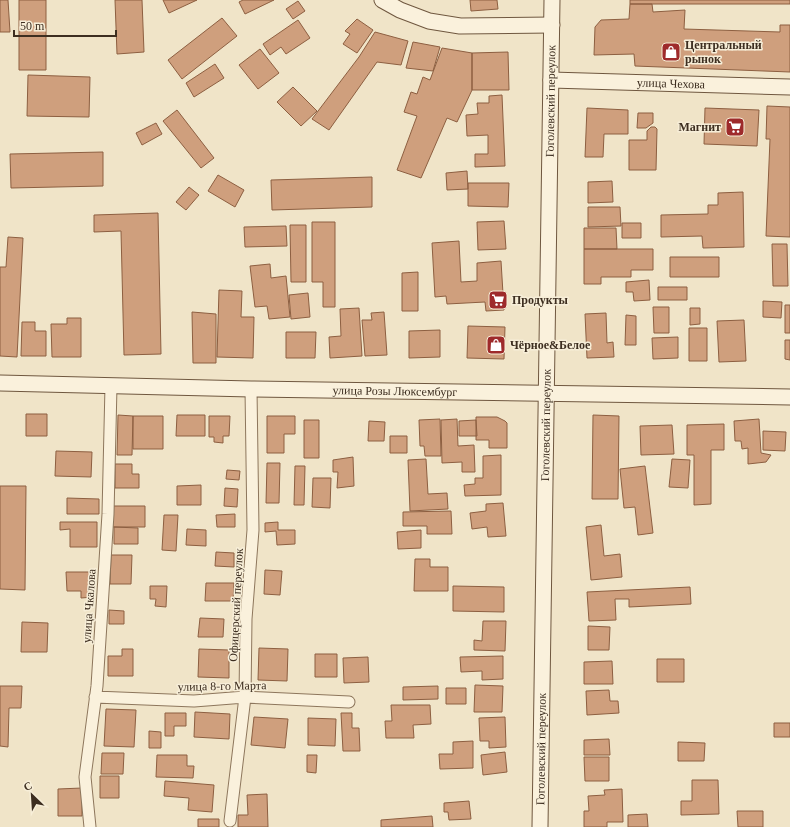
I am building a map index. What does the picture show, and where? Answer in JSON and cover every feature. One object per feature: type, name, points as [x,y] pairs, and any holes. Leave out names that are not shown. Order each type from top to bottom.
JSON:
[{"type":"main road","points":[[382,0],[400,10],[429,21],[460,26],[552,24]]},
{"type":"main road","name":"Гоголевский переулок","points":[[540,827],[552,0]]},
{"type":"main road","name":"улица Чехова","points":[[551,80],[790,87]]},
{"type":"main road","name":"улица Розы Люксембург","points":[[0,383],[251,389],[790,397]]},
{"type":"street","name":"улица Чкалова","points":[[90,827],[85,777],[95,697],[108,514],[110,386]]},
{"type":"street","name":"Офицерский переулок","points":[[230,821],[245,697],[246,619],[253,530],[251,389]]},
{"type":"street","name":"улица 8-го Марта","points":[[95,697],[194,701],[245,697],[350,702]]},
{"type":"building","points":[[0,0],[8,0],[10,32],[0,32]]},
{"type":"building","points":[[19,0],[46,0],[46,70],[19,70]]},
{"type":"building","points":[[115,0],[142,0],[144,52],[117,54]]},
{"type":"building","points":[[163,0],[197,0],[169,13]]},
{"type":"building","points":[[243,0],[274,0],[245,14],[239,2]]},
{"type":"building","points":[[470,0],[497,0],[498,9],[471,11]]},
{"type":"building","points":[[630,0],[790,0],[790,4],[630,4]]},
{"type":"building","points":[[298,1],[305,11],[293,19],[286,9]]},
{"type":"building","points":[[630,4],[652,4],[653,12],[685,10],[684,29],[780,32],[780,25],[790,25],[790,72],[635,66],[634,54],[594,55],[595,27],[601,20],[629,19]]},
{"type":"building","points":[[222,18],[237,36],[182,79],[168,60]]},
{"type":"building","points":[[357,19],[373,30],[357,53],[343,44],[350,34],[345,31]]},
{"type":"building","points":[[298,20],[310,38],[286,54],[281,47],[270,55],[263,44]]},
{"type":"building","points":[[375,32],[408,41],[401,65],[377,62],[329,130],[312,119],[359,57]]},
{"type":"building","points":[[413,42],[440,47],[433,71],[406,68]]},
{"type":"building","points":[[442,48],[472,53],[472,90],[457,122],[447,118],[421,178],[397,170],[417,116],[404,112],[411,92],[417,94],[423,77],[430,80]]},
{"type":"building","points":[[260,49],[279,73],[258,89],[239,65]]},
{"type":"building","points":[[508,52],[509,90],[472,90],[472,53]]},
{"type":"building","points":[[215,64],[224,78],[194,97],[186,83]]},
{"type":"building","points":[[28,75],[90,77],[89,117],[27,116]]},
{"type":"building","points":[[293,87],[317,111],[301,126],[277,102]]},
{"type":"building","points":[[502,95],[505,166],[475,167],[475,154],[488,154],[488,135],[467,136],[466,115],[478,114],[477,103],[489,103],[489,96]]},
{"type":"building","points":[[767,106],[790,107],[790,237],[766,236],[770,139],[766,139]]},
{"type":"building","points":[[587,108],[628,110],[628,134],[604,134],[603,157],[585,157]]},
{"type":"building","points":[[705,108],[759,110],[757,146],[704,144]]},
{"type":"building","points":[[177,110],[214,158],[201,168],[163,121]]},
{"type":"building","points":[[638,113],[653,113],[653,123],[646,128],[637,128]]},
{"type":"building","points":[[156,123],[162,134],[142,145],[136,133]]},
{"type":"building","points":[[651,127],[655,127],[657,129],[656,170],[629,170],[629,140],[647,140],[647,131]]},
{"type":"building","points":[[103,152],[103,186],[11,188],[10,154]]},
{"type":"building","points":[[467,171],[468,189],[447,190],[446,173]]},
{"type":"building","points":[[218,175],[244,190],[235,207],[208,191]]},
{"type":"building","points":[[372,177],[372,207],[272,210],[271,180]]},
{"type":"building","points":[[612,181],[613,202],[588,203],[588,182]]},
{"type":"building","points":[[468,183],[509,183],[508,207],[468,206]]},
{"type":"building","points":[[189,187],[199,195],[186,210],[176,202]]},
{"type":"building","points":[[743,192],[744,247],[703,248],[702,236],[661,237],[661,215],[708,214],[708,205],[718,205],[718,193]]},
{"type":"building","points":[[588,207],[620,207],[621,226],[588,227]]},
{"type":"building","points":[[158,213],[161,354],[124,355],[121,231],[94,232],[94,215]]},
{"type":"building","points":[[504,221],[506,249],[478,250],[477,222]]},
{"type":"building","points":[[312,222],[335,222],[335,307],[323,307],[323,282],[312,282]]},
{"type":"building","points":[[622,223],[641,223],[641,238],[622,238]]},
{"type":"building","points":[[290,225],[306,225],[306,282],[291,282]]},
{"type":"building","points":[[286,226],[287,246],[245,247],[244,227]]},
{"type":"building","points":[[584,228],[616,228],[617,249],[584,249]]},
{"type":"building","points":[[8,237],[23,238],[17,357],[0,356],[0,267],[6,267]]},
{"type":"building","points":[[459,241],[461,282],[477,281],[477,263],[501,261],[504,310],[486,311],[485,302],[447,304],[446,296],[435,297],[432,243]]},
{"type":"building","points":[[772,244],[787,244],[788,286],[773,286]]},
{"type":"building","points":[[584,249],[653,249],[653,270],[631,270],[631,277],[601,277],[601,284],[584,284]]},
{"type":"building","points":[[670,257],[719,257],[719,277],[670,277]]},
{"type":"building","points":[[270,264],[271,278],[286,276],[290,317],[269,319],[267,306],[255,307],[250,266]]},
{"type":"building","points":[[418,272],[418,311],[402,311],[402,273]]},
{"type":"building","points":[[649,280],[650,300],[634,301],[633,292],[626,292],[626,282]]},
{"type":"building","points":[[658,287],[687,287],[687,300],[658,300]]},
{"type":"building","points":[[219,290],[242,291],[241,317],[254,317],[253,358],[217,357]]},
{"type":"building","points":[[308,293],[310,317],[291,319],[289,295]]},
{"type":"building","points":[[763,301],[782,302],[781,318],[763,317]]},
{"type":"building","points":[[785,305],[790,305],[790,333],[785,333]]},
{"type":"building","points":[[653,307],[669,307],[669,333],[654,333]]},
{"type":"building","points":[[359,308],[362,356],[330,358],[329,337],[341,336],[340,309]]},
{"type":"building","points":[[690,308],[700,308],[700,324],[690,325]]},
{"type":"building","points":[[192,312],[216,314],[216,363],[193,363]]},
{"type":"building","points":[[384,312],[387,355],[365,356],[362,320],[372,320],[371,313]]},
{"type":"building","points":[[606,313],[607,343],[613,342],[614,357],[587,358],[585,314]]},
{"type":"building","points":[[626,315],[636,316],[636,345],[625,345]]},
{"type":"building","points":[[67,318],[81,318],[81,357],[52,357],[51,324],[67,324]]},
{"type":"building","points":[[744,320],[746,361],[719,362],[717,321]]},
{"type":"building","points":[[22,322],[35,322],[35,331],[46,331],[46,356],[21,356]]},
{"type":"building","points":[[468,326],[505,327],[504,359],[467,358]]},
{"type":"building","points":[[689,328],[707,328],[707,361],[689,361]]},
{"type":"building","points":[[440,330],[440,357],[409,358],[409,331]]},
{"type":"building","points":[[286,332],[316,332],[315,358],[286,358]]},
{"type":"building","points":[[678,337],[678,358],[653,359],[652,338]]},
{"type":"building","points":[[785,340],[790,340],[790,360],[785,359]]},
{"type":"building","points":[[26,414],[47,414],[47,436],[26,436]]},
{"type":"building","points":[[118,415],[133,416],[132,455],[117,455]]},
{"type":"building","points":[[177,415],[205,415],[205,436],[176,436]]},
{"type":"building","points":[[593,415],[619,416],[618,499],[592,499]]},
{"type":"building","points":[[133,416],[163,416],[163,449],[133,449]]},
{"type":"building","points":[[209,416],[230,416],[229,436],[223,436],[223,443],[214,442],[214,437],[209,437]]},
{"type":"building","points":[[267,416],[295,416],[295,434],[284,434],[284,453],[267,453]]},
{"type":"building","points":[[476,417],[497,417],[507,423],[507,448],[489,448],[489,440],[476,440]]},
{"type":"building","points":[[440,419],[441,456],[425,456],[424,446],[420,446],[419,420]]},
{"type":"building","points":[[457,419],[458,446],[474,445],[475,472],[462,472],[462,462],[442,463],[441,420]]},
{"type":"building","points":[[759,419],[761,453],[771,455],[766,462],[748,464],[748,448],[742,449],[741,441],[735,441],[734,421]]},
{"type":"building","points":[[304,420],[319,420],[319,458],[304,458]]},
{"type":"building","points":[[476,420],[477,436],[459,436],[459,421]]},
{"type":"building","points":[[369,421],[385,422],[384,441],[368,441]]},
{"type":"building","points":[[724,424],[724,450],[711,450],[711,504],[694,505],[694,455],[687,455],[687,425]]},
{"type":"building","points":[[672,425],[674,454],[641,455],[640,426]]},
{"type":"building","points":[[763,431],[786,432],[785,451],[763,450]]},
{"type":"building","points":[[390,436],[407,436],[407,453],[390,453]]},
{"type":"building","points":[[56,451],[92,452],[91,477],[55,476]]},
{"type":"building","points":[[501,455],[501,495],[465,496],[464,485],[475,484],[475,478],[483,478],[483,456]]},
{"type":"building","points":[[353,457],[354,486],[337,488],[338,472],[333,472],[333,460]]},
{"type":"building","points":[[426,459],[428,494],[447,493],[448,509],[410,511],[408,460]]},
{"type":"building","points":[[672,459],[690,460],[688,488],[669,487]]},
{"type":"building","points":[[267,463],[280,463],[279,503],[266,503]]},
{"type":"building","points":[[115,464],[132,464],[132,474],[139,474],[139,488],[115,488]]},
{"type":"building","points":[[295,466],[305,466],[304,505],[294,505]]},
{"type":"building","points":[[645,466],[653,533],[638,535],[635,507],[624,508],[620,469]]},
{"type":"building","points":[[227,470],[240,471],[239,480],[226,479]]},
{"type":"building","points":[[313,478],[331,478],[330,508],[312,507]]},
{"type":"building","points":[[201,485],[201,505],[177,505],[177,486]]},
{"type":"building","points":[[0,486],[26,486],[25,590],[0,589]]},
{"type":"building","points":[[225,488],[238,489],[237,507],[224,506]]},
{"type":"building","points":[[67,498],[99,499],[99,514],[67,514]]},
{"type":"building","points":[[503,503],[506,536],[488,537],[487,527],[472,529],[470,513],[486,511],[486,504]]},
{"type":"building","points":[[112,506],[145,506],[145,527],[111,527]]},
{"type":"building","points":[[451,511],[452,534],[427,534],[427,526],[403,526],[403,512]]},
{"type":"building","points":[[235,514],[235,527],[217,527],[216,515]]},
{"type":"building","points":[[164,515],[178,515],[176,551],[162,550]]},
{"type":"building","points":[[60,522],[97,522],[97,547],[70,547],[70,529],[60,530]]},
{"type":"building","points":[[278,522],[278,530],[295,530],[295,544],[277,545],[276,531],[265,532],[265,523]]},
{"type":"building","points":[[601,525],[604,556],[620,554],[622,577],[591,580],[586,527]]},
{"type":"building","points":[[114,527],[138,528],[138,544],[114,544]]},
{"type":"building","points":[[187,529],[206,530],[206,546],[186,545]]},
{"type":"building","points":[[421,530],[421,548],[398,549],[397,532]]},
{"type":"building","points":[[216,552],[234,553],[234,567],[215,566]]},
{"type":"building","points":[[111,555],[132,555],[131,584],[110,584]]},
{"type":"building","points":[[415,559],[430,559],[430,567],[448,567],[448,591],[414,591]]},
{"type":"building","points":[[265,570],[282,571],[280,595],[264,594]]},
{"type":"building","points":[[66,572],[93,572],[93,597],[81,598],[81,591],[67,591]]},
{"type":"building","points":[[206,583],[234,583],[233,601],[205,601]]},
{"type":"building","points":[[150,586],[167,586],[166,607],[155,606],[156,599],[150,599]]},
{"type":"building","points":[[453,586],[504,587],[504,612],[453,611]]},
{"type":"building","points":[[690,587],[691,604],[629,607],[629,599],[615,599],[616,620],[589,621],[587,592]]},
{"type":"building","points":[[109,610],[124,611],[124,624],[109,624]]},
{"type":"building","points":[[200,618],[224,619],[223,637],[198,637]]},
{"type":"building","points":[[483,621],[506,621],[505,651],[474,650],[474,640],[482,641]]},
{"type":"building","points":[[22,622],[48,623],[47,652],[21,652]]},
{"type":"building","points":[[588,626],[610,627],[609,650],[588,650]]},
{"type":"building","points":[[259,648],[288,649],[287,681],[258,680]]},
{"type":"building","points":[[122,649],[133,649],[133,676],[108,676],[108,656],[122,656]]},
{"type":"building","points":[[199,649],[229,650],[229,678],[198,677]]},
{"type":"building","points":[[315,654],[337,654],[337,677],[315,677]]},
{"type":"building","points":[[503,656],[503,679],[482,680],[482,671],[461,672],[460,657]]},
{"type":"building","points":[[368,657],[369,682],[344,683],[343,658]]},
{"type":"building","points":[[657,659],[684,659],[684,682],[657,682]]},
{"type":"building","points":[[612,661],[613,684],[584,684],[584,662]]},
{"type":"building","points":[[475,685],[503,686],[502,712],[474,712]]},
{"type":"building","points":[[0,686],[22,686],[21,708],[9,708],[8,747],[0,746]]},
{"type":"building","points":[[438,686],[438,699],[403,700],[403,687]]},
{"type":"building","points":[[446,688],[466,688],[466,704],[446,704]]},
{"type":"building","points":[[609,690],[610,701],[618,701],[619,713],[587,715],[586,691]]},
{"type":"building","points":[[391,705],[430,705],[431,724],[413,725],[414,738],[386,738],[385,721],[392,721]]},
{"type":"building","points":[[106,709],[136,710],[134,747],[104,746]]},
{"type":"building","points":[[195,712],[230,714],[229,739],[194,737]]},
{"type":"building","points":[[165,713],[186,713],[186,726],[174,726],[174,736],[165,736]]},
{"type":"building","points":[[341,713],[352,713],[352,728],[359,728],[360,751],[343,751]]},
{"type":"building","points":[[254,717],[288,719],[285,748],[251,745]]},
{"type":"building","points":[[505,717],[506,747],[489,748],[489,741],[480,741],[479,718]]},
{"type":"building","points":[[308,718],[336,719],[335,746],[308,745]]},
{"type":"building","points":[[774,723],[790,723],[790,737],[774,737]]},
{"type":"building","points":[[149,731],[161,732],[161,748],[149,748]]},
{"type":"building","points":[[609,739],[610,755],[584,755],[584,740]]},
{"type":"building","points":[[473,741],[473,768],[440,769],[439,754],[453,754],[453,742]]},
{"type":"building","points":[[678,742],[705,743],[704,761],[678,761]]},
{"type":"building","points":[[505,752],[507,772],[483,775],[481,755]]},
{"type":"building","points":[[102,753],[124,753],[123,774],[101,774]]},
{"type":"building","points":[[157,755],[187,755],[187,766],[194,766],[193,778],[156,777]]},
{"type":"building","points":[[307,755],[317,755],[316,773],[307,772]]},
{"type":"building","points":[[584,757],[609,757],[609,781],[585,781]]},
{"type":"building","points":[[100,776],[119,776],[119,798],[100,798]]},
{"type":"building","points":[[692,780],[718,780],[719,814],[681,815],[681,801],[692,801]]},
{"type":"building","points":[[165,781],[214,785],[212,812],[188,810],[189,798],[164,796]]},
{"type":"building","points":[[82,788],[82,816],[58,816],[58,789]]},
{"type":"building","points":[[622,789],[623,822],[607,822],[607,827],[584,827],[584,811],[589,811],[588,796],[605,795],[604,790]]},
{"type":"building","points":[[267,794],[268,827],[238,827],[238,815],[248,815],[247,795]]},
{"type":"building","points":[[469,801],[471,819],[449,820],[448,812],[444,812],[444,803]]},
{"type":"building","points":[[737,811],[763,811],[763,827],[738,827]]},
{"type":"building","points":[[647,814],[648,827],[628,827],[628,815]]},
{"type":"building","points":[[432,816],[433,827],[381,827],[381,820]]},
{"type":"building","points":[[198,819],[219,819],[219,827],[198,827]]},
{"type":"place","name":"Центральный рынок","points":[[671,52]]},
{"type":"place","name":"Магнит","points":[[735,127]]},
{"type":"place","name":"Продукты","points":[[498,300]]},
{"type":"place","name":"Чёрное&Белое","points":[[496,345]]}]
